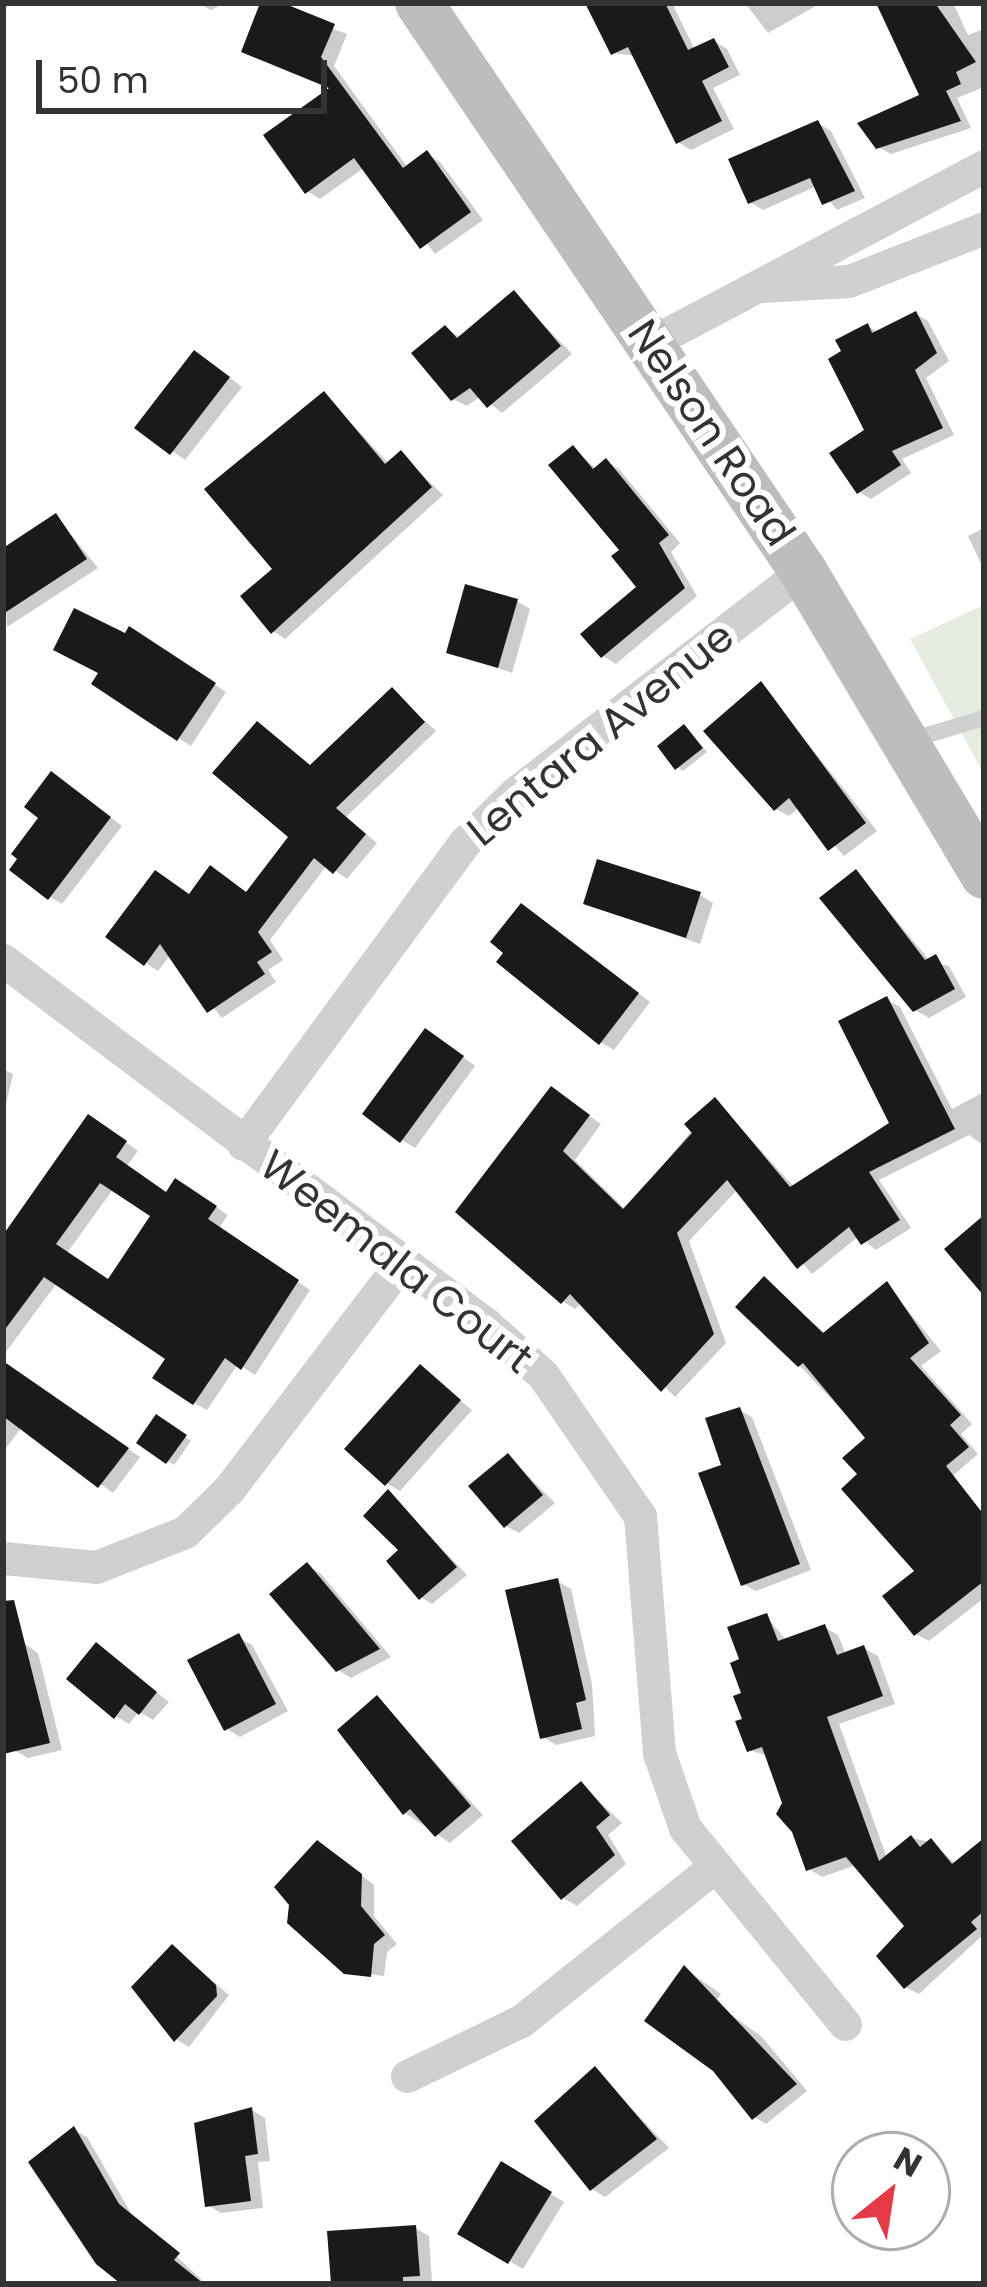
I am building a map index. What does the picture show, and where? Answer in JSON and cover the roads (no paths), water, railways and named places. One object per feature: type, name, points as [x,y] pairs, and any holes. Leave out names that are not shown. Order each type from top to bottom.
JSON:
[{"type":"main road","name":"Nelson Road","points":[[419,3],[803,571],[984,875]]},
{"type":"street","points":[[650,343],[984,166]]},
{"type":"street","points":[[754,286],[849,281],[984,228]]},
{"type":"street","name":"Lentara Avenue","points":[[243,1144],[464,843],[515,793],[803,571]]},
{"type":"street","name":"Weemala Court","points":[[3,960],[403,1261],[543,1376],[627,1488],[647,1546],[659,1753],[686,1828],[713,1868],[845,2024]]},
{"type":"street","points":[[3,1558],[96,1568],[185,1532],[229,1490],[403,1261]]},
{"type":"street","points":[[407,2076],[521,2021],[713,1868]]},
{"type":"lane","points":[[906,741],[984,718]]}]
